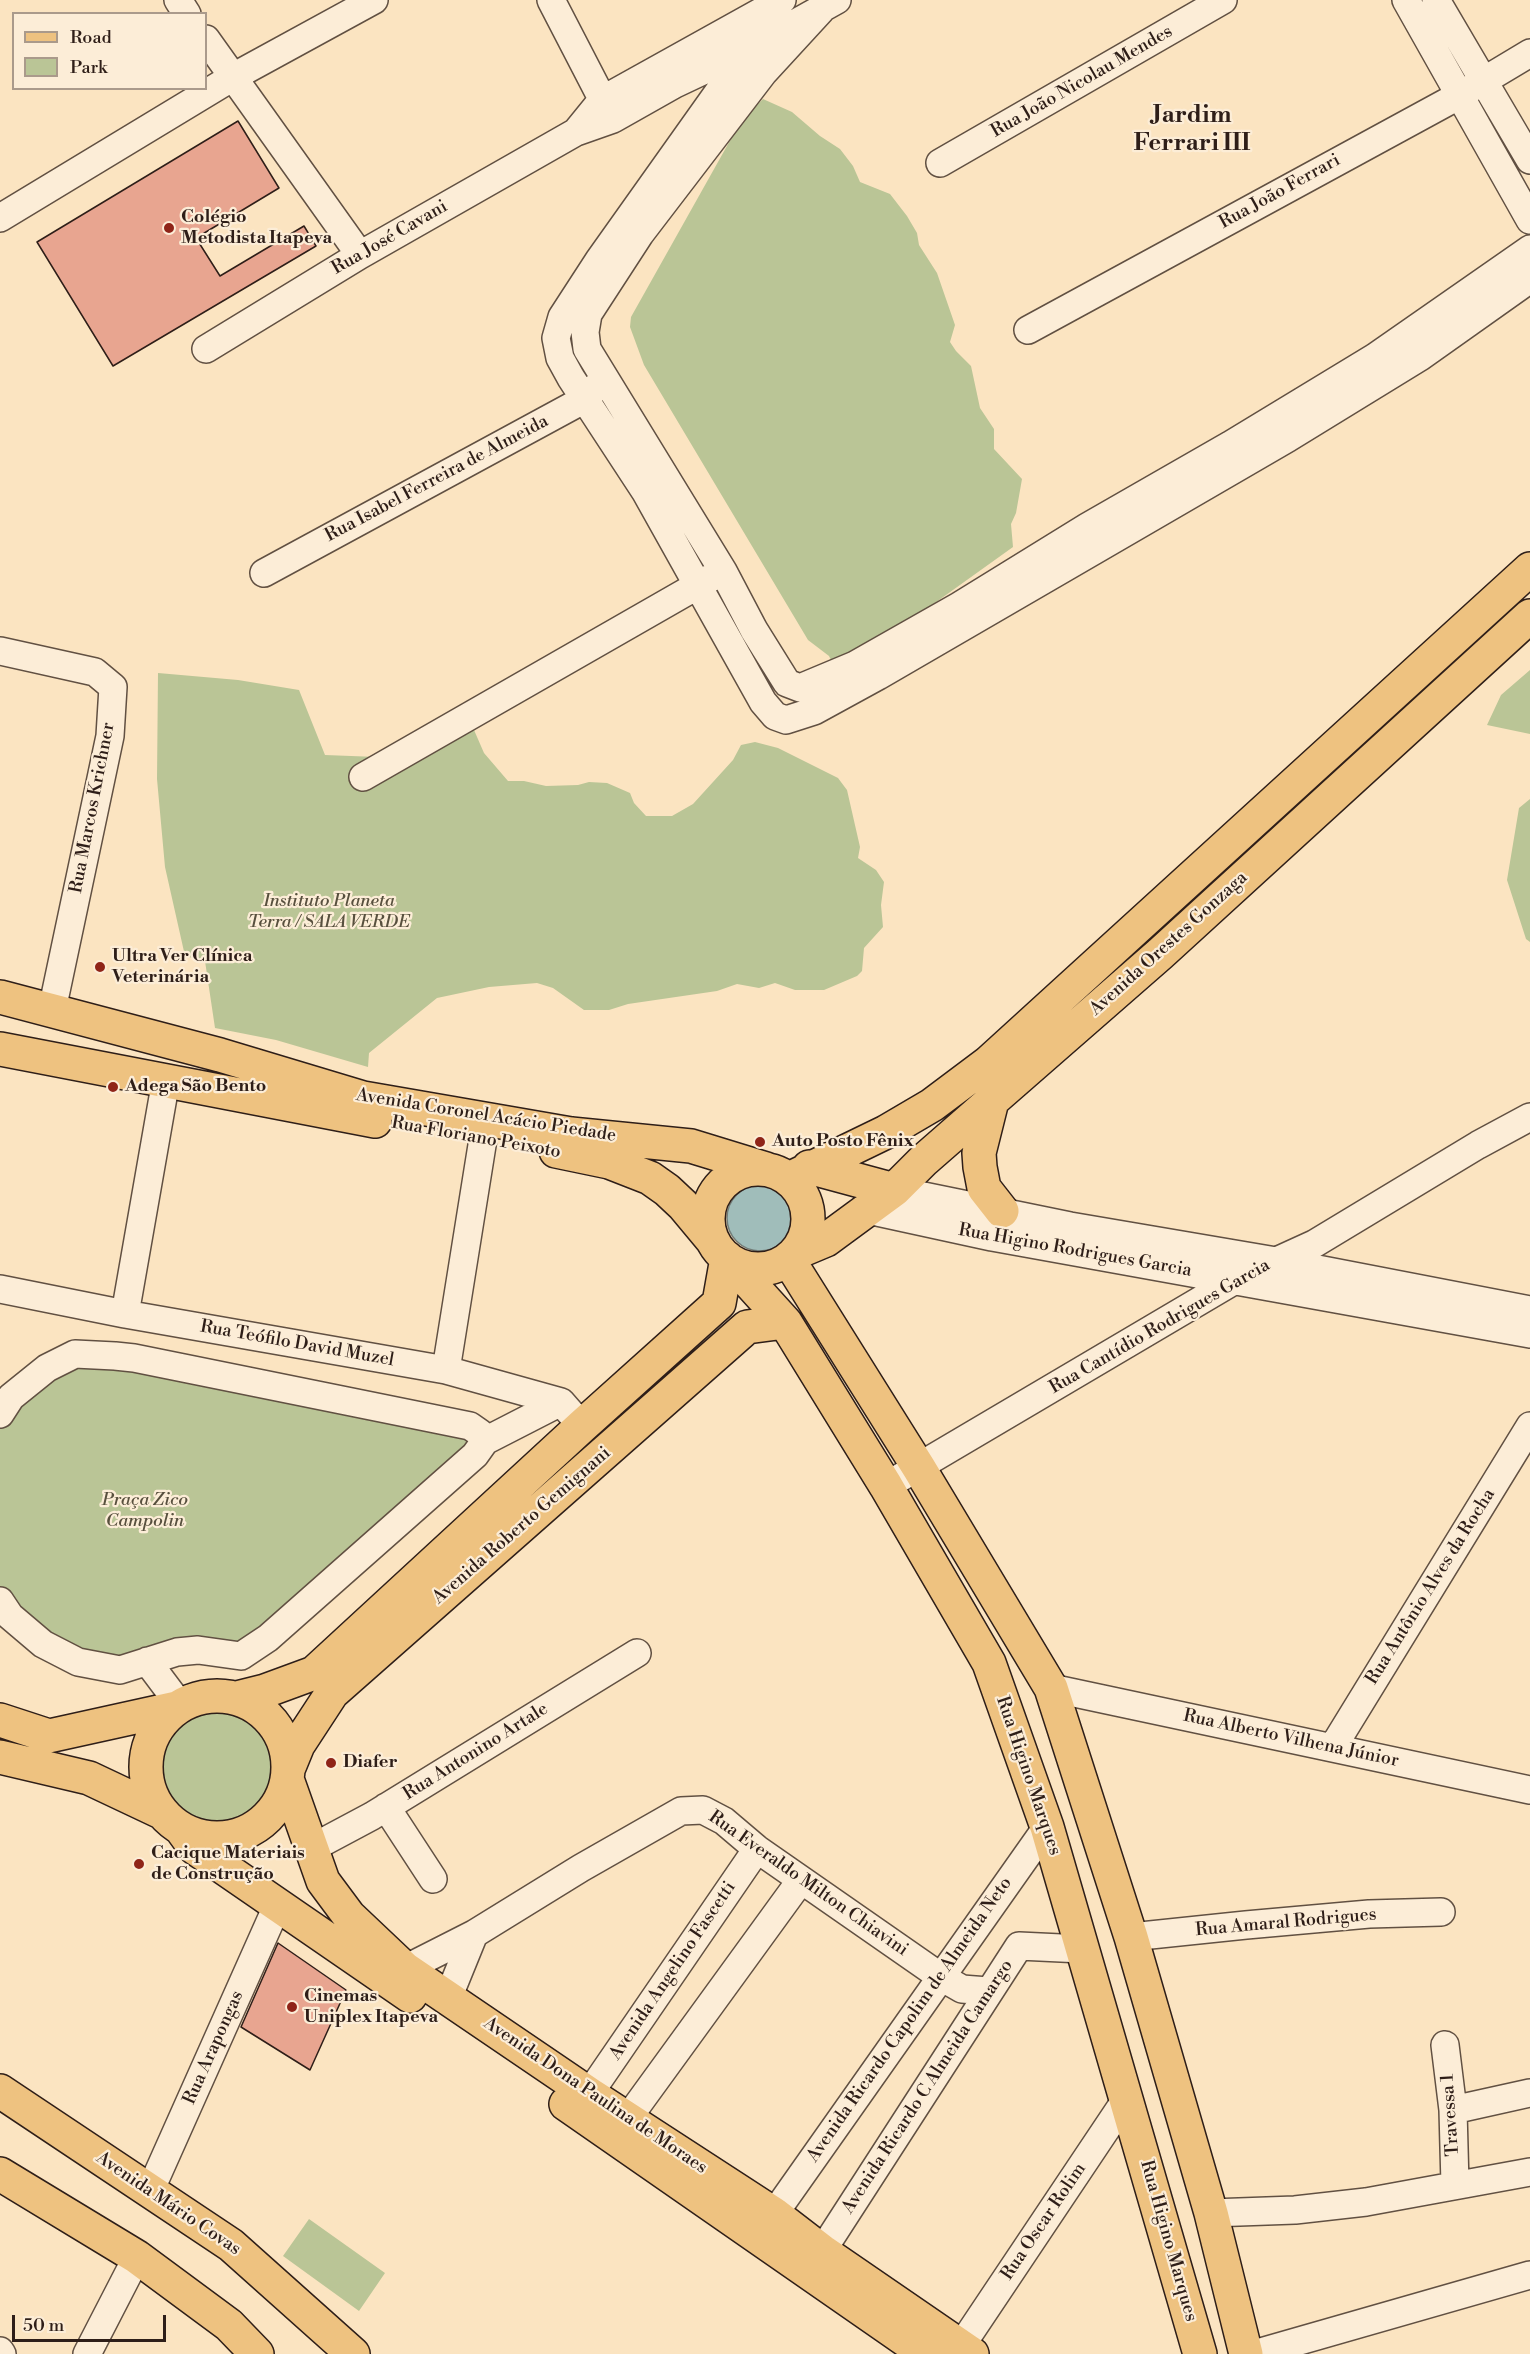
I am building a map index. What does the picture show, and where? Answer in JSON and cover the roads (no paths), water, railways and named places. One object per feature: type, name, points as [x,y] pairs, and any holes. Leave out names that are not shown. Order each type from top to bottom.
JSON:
[{"type":"main road","name":"Avenida Orestes Gonzaga","points":[[788,1172],[886,1132],[932,1105],[988,1063],[1530,569]]},
{"type":"main road","name":"Avenida Orestes Gonzaga","points":[[792,1256],[826,1240],[894,1190],[923,1161],[1160,954],[1530,616]]},
{"type":"main road","name":"Avenida Coronel Acácio Piedade","points":[[0,997],[220,1055],[363,1098],[571,1134],[691,1146],[788,1172],[894,1190]]},
{"type":"main road","name":"Rua Floriano Peixoto","points":[[0,1049],[252,1098],[609,1162],[634,1171],[667,1190],[720,1250]]},
{"type":"main road","points":[[993,1101],[979,1153],[980,1167],[984,1188],[1002,1211]]},
{"type":"main road","points":[[750,1169],[788,1172],[804,1198],[809,1221],[802,1243],[792,1256],[771,1267],[751,1269],[739,1265],[720,1250],[709,1218],[714,1195],[723,1183],[735,1174],[750,1169]]},
{"type":"main road","name":"Rua Higino Marques","points":[[720,1250],[785,1322],[886,1486],[988,1663],[1047,1827],[1200,2354]]},
{"type":"main road","name":"Avenida Roberto Gemignani","points":[[237,1698],[314,1673],[572,1414],[719,1303],[720,1250]]},
{"type":"main road","points":[[792,1256],[1051,1688],[1131,1938],[1210,2213],[1246,2354]]},
{"type":"main road","name":"Avenida Roberto Gemignani","points":[[288,1773],[298,1745],[332,1693],[747,1327],[785,1322]]},
{"type":"main road","points":[[1003,1702],[1009,1684],[1030,1674],[1051,1688]]},
{"type":"main road","points":[[0,1720],[49,1736],[178,1706],[198,1697],[218,1695],[237,1698],[258,1708],[274,1724],[285,1744],[288,1773],[280,1801],[267,1819],[248,1832],[226,1838],[204,1837],[172,1821],[151,1795],[145,1776],[145,1757],[150,1738],[161,1721],[178,1706]]},
{"type":"main road","name":"Avenida Dona Paulina de Moraes","points":[[0,1757],[89,1778],[172,1821],[195,1848],[926,2354]]},
{"type":"main road","name":"Avenida Dona Paulina de Moraes","points":[[288,1773],[323,1881],[349,1916],[405,1969],[589,2094],[774,2214],[822,2251],[967,2350]]},
{"type":"main road","name":"Avenida Mário Covas","points":[[0,2091],[231,2245],[353,2354]]},
{"type":"main road","points":[[0,2174],[137,2257],[229,2325],[257,2354]]},
{"type":"street","points":[[0,218],[233,77],[374,0]]},
{"type":"street","points":[[551,0],[607,110]]},
{"type":"street","points":[[607,110],[782,0]]},
{"type":"street","name":"Rua João Nicolau Mendes","points":[[940,163],[1223,0]]},
{"type":"street","points":[[1406,0],[1530,220]]},
{"type":"street","points":[[1436,0],[1530,160]]},
{"type":"street","points":[[607,110],[675,84],[749,49],[829,5]]},
{"type":"street","points":[[829,5],[764,72],[686,172],[640,234],[588,314],[585,332],[587,349],[723,571],[754,630],[787,683],[800,688],[855,665],[959,606],[1088,526],[1230,445],[1375,357],[1530,249]]},
{"type":"street","points":[[207,40],[360,255]]},
{"type":"street","points":[[749,49],[599,260],[562,317],[556,338],[560,358],[645,491],[763,702],[775,716],[786,720],[801,717],[870,681],[1288,438],[1420,357],[1530,279]]},
{"type":"street","name":"Rua João Ferrari","points":[[1028,330],[1460,95],[1530,53]]},
{"type":"street","name":"Rua José Cavani","points":[[206,349],[360,255],[576,132],[607,110]]},
{"type":"street","name":"Rua Isabel Ferreira de Almeida","points":[[264,573],[585,399],[604,378]]},
{"type":"street","points":[[363,777],[723,571]]},
{"type":"street","name":"Rua Marcos Krichner","points":[[0,651],[94,672],[112,687],[110,736],[52,1010]]},
{"type":"street","points":[[125,1314],[166,1080]]},
{"type":"street","name":"Rua Cantídio Rodrigues Garcia","points":[[886,1486],[1235,1280],[1314,1244],[1478,1145],[1530,1117]]},
{"type":"street","points":[[446,1370],[483,1139]]},
{"type":"street","name":"Rua Higino Rodrigues Garcia","points":[[894,1190],[1070,1226],[1276,1260],[1530,1310]]},
{"type":"street","name":"Rua Higino Rodrigues Garcia","points":[[868,1210],[992,1238],[1530,1334]]},
{"type":"street","name":"Rua Teófilo David Muzel","points":[[0,1289],[125,1314],[446,1370],[572,1414]]},
{"type":"street","points":[[0,1414],[11,1397],[47,1368],[75,1354],[115,1356],[470,1426],[480,1432],[485,1442]]},
{"type":"street","points":[[0,1601],[10,1616],[43,1644],[78,1662],[120,1670],[177,1652],[198,1650],[241,1656],[259,1646],[475,1455],[485,1442],[572,1414]]},
{"type":"street","name":"Rua Antônio Alves da Rocha","points":[[1333,1747],[1530,1426]]},
{"type":"street","name":"Rua Antonino Artale","points":[[312,1848],[386,1807],[637,1653]]},
{"type":"street","points":[[147,1662],[178,1706]]},
{"type":"street","name":"Rua Alberto Vilhena Júnior","points":[[1051,1688],[1530,1790]]},
{"type":"street","points":[[386,1807],[433,1879]]},
{"type":"street","name":"Rua Everaldo Milton Chiavini","points":[[405,1969],[474,1934],[581,1868],[681,1811],[703,1810],[724,1821],[801,1880],[941,1977],[962,1989],[988,1991]]},
{"type":"street","name":"Avenida Ricardo Capolim de Almeida Neto","points":[[774,2214],[1047,1827]]},
{"type":"street","name":"Avenida Angelino Fascetti","points":[[589,2094],[758,1849]]},
{"type":"street","points":[[628,2118],[801,1880]]},
{"type":"street","name":"Rua Arapongas","points":[[150,2191],[278,1904]]},
{"type":"street","name":"Rua Amaral Rodrigues","points":[[1131,1938],[1370,1914],[1441,1912]]},
{"type":"street","points":[[448,1998],[474,1934]]},
{"type":"street","name":"Avenida Ricardo C Almeida Camargo","points":[[822,2251],[1019,1946],[1082,1949]]},
{"type":"street","name":"Travessa 1","points":[[1445,2045],[1453,2110],[1455,2185]]},
{"type":"street","points":[[1453,2110],[1530,2093]]},
{"type":"street","name":"Rua Oscar Rolim","points":[[967,2350],[1127,2098]]},
{"type":"street","points":[[1210,2213],[1294,2210],[1366,2202],[1530,2172]]},
{"type":"street","points":[[87,2354],[137,2257]]},
{"type":"street","points":[[1254,2354],[1530,2275]]},
{"type":"water","points":[[760,1185],[772,1188],[783,1195],[790,1206],[793,1218],[790,1230],[783,1241],[772,1248],[760,1251],[748,1248],[737,1241],[730,1230],[727,1218],[730,1206],[737,1195],[748,1188]]},
{"type":"place","name":"Colégio Metodista Itapeva","points":[[169,228]]},
{"type":"place","name":"Ultra Ver Clínica Veterinária","points":[[100,967]]},
{"type":"place","name":"Adega São Bento","points":[[113,1087]]},
{"type":"place","name":"Auto Posto Fênix","points":[[760,1142]]},
{"type":"place","name":"Diafer","points":[[331,1763]]},
{"type":"place","name":"Cacique Materiais de Construção","points":[[139,1864]]},
{"type":"place","name":"Cinemas Uniplex Itapeva","points":[[292,2007]]},
{"type":"district","name":"Jardim Ferrari III","points":[[1192,130]]},
{"type":"park label","name":"Instituto Planeta Terra / SALA VERDE","points":[[329,912]]},
{"type":"park label","name":"Praça Zico Campolin","points":[[145,1511]]}]
